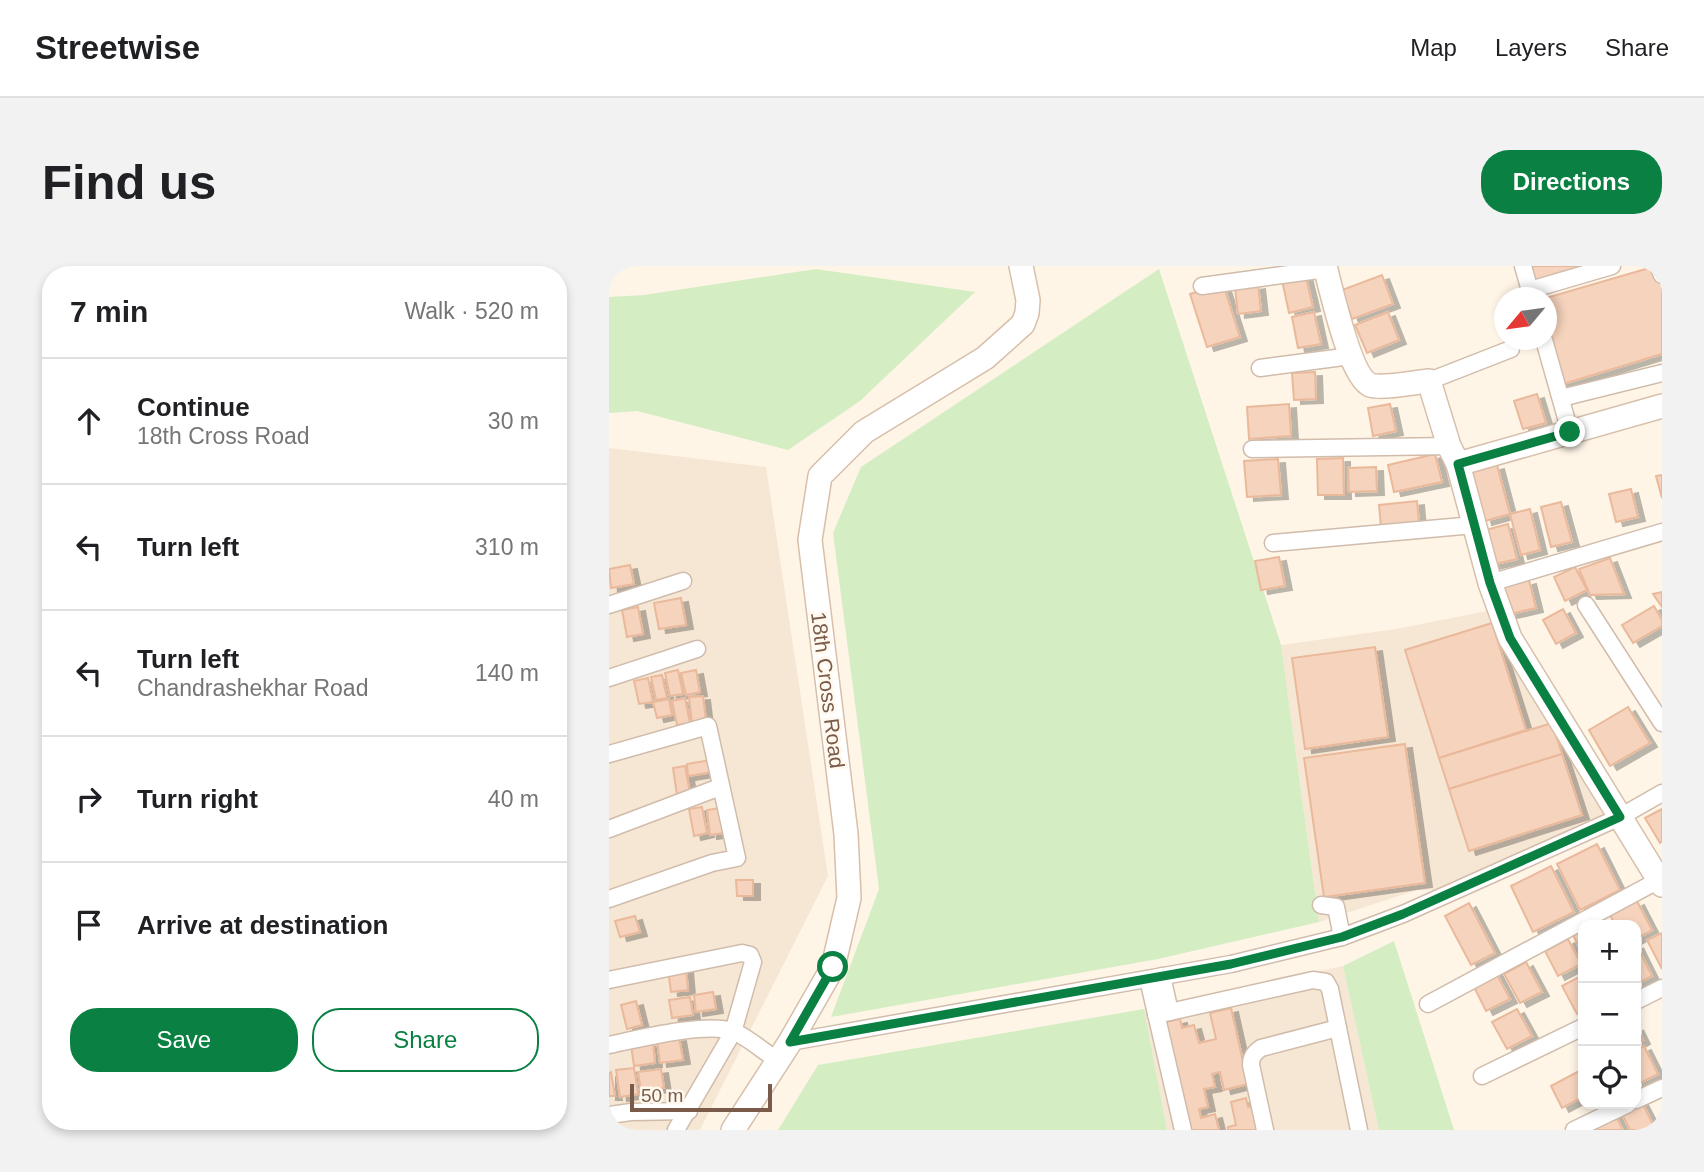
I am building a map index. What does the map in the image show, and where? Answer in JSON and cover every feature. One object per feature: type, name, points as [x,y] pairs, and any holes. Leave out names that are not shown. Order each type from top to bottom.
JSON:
[{"type":"street","name":"18th Cross Road","points":[[733,1130],[833,967],[849,898],[846,834],[810,540],[820,476],[864,432],[985,358],[1023,324],[1028,300],[1021,266]]},
{"type":"street","points":[[1523,266],[1529,287]]},
{"type":"street","points":[[1551,287],[1612,266]]},
{"type":"street","points":[[1658,266],[1662,275]]},
{"type":"street","points":[[1202,286],[1325,268],[1350,356],[1362,380],[1373,386],[1429,381],[1508,350]]},
{"type":"street","points":[[1547,350],[1570,432]]},
{"type":"street","points":[[1260,368],[1350,356]]},
{"type":"street","points":[[1561,398],[1661,376]]},
{"type":"street","points":[[1429,381],[1490,583],[1510,638],[1661,883],[1429,1004]]},
{"type":"street","points":[[1252,449],[1453,455],[1570,432],[1662,406]]},
{"type":"street","points":[[1273,543],[1474,525]]},
{"type":"street","points":[[1490,583],[1662,532]]},
{"type":"street","points":[[609,605],[683,581]]},
{"type":"street","points":[[1586,605],[1662,723]]},
{"type":"street","points":[[609,677],[697,649]]},
{"type":"street","points":[[609,754],[708,726],[737,858],[712,863],[609,899]]},
{"type":"street","points":[[609,829],[720,787]]},
{"type":"street","points":[[609,1045],[694,1030],[733,1031],[783,1051],[1231,964],[1342,937],[1402,908],[1620,817],[1662,793]]},
{"type":"street","points":[[1321,905],[1336,907],[1342,937]]},
{"type":"street","points":[[609,980],[742,953],[750,955],[753,962],[733,1031],[676,1130]]},
{"type":"street","points":[[1155,978],[1183,1130]]},
{"type":"street","points":[[1163,1013],[1320,980],[1325,982],[1330,989],[1359,1130]]},
{"type":"street","points":[[1641,998],[1662,988]]},
{"type":"street","points":[[1265,1130],[1251,1065],[1255,1053],[1261,1048],[1338,1028]]},
{"type":"street","points":[[1482,1076],[1578,1029]]},
{"type":"street","points":[[1641,1098],[1662,1088]]},
{"type":"street","points":[[1574,1130],[1618,1109]]},
{"type":"street","points":[[609,1115],[689,1111]]},
{"type":"shaded area","points":[[609,448],[766,467],[828,876],[700,1130],[609,1130]]},
{"type":"shaded area","points":[[1492,610],[1611,814],[1437,890],[1417,890],[1319,922],[1281,645],[1396,629]]},
{"type":"shaded area","points":[[1343,966],[1379,1130],[1167,1130],[1144,1009]]},
{"type":"green space","points":[[816,269],[975,292],[860,401],[788,450],[637,411],[609,413],[609,297],[644,295]]},
{"type":"green space","points":[[1159,269],[1281,645],[1319,922],[1158,959],[831,1017],[879,889],[833,533],[861,467]]},
{"type":"green space","points":[[1394,941],[1454,1130],[1379,1130],[1343,966]]},
{"type":"green space","points":[[1144,1009],[1167,1130],[778,1130],[818,1065]]},
{"type":"building","points":[[1529,266],[1591,266],[1533,281]]},
{"type":"building","points":[[1656,266],[1662,286],[1662,354],[1560,385],[1549,350],[1557,350],[1557,295]]},
{"type":"building","points":[[1305,274],[1313,307],[1289,313],[1282,280]]},
{"type":"building","points":[[1382,275],[1393,304],[1352,319],[1342,290]]},
{"type":"building","points":[[1223,284],[1240,337],[1207,347],[1190,294]]},
{"type":"building","points":[[1258,285],[1261,311],[1238,314],[1235,288]]},
{"type":"building","points":[[1314,312],[1321,344],[1298,348],[1292,317]]},
{"type":"building","points":[[1388,312],[1399,340],[1367,353],[1355,325]]},
{"type":"building","points":[[1315,372],[1316,399],[1294,400],[1292,373]]},
{"type":"building","points":[[1537,394],[1546,423],[1523,429],[1514,401]]},
{"type":"building","points":[[1289,404],[1291,436],[1249,439],[1247,407]]},
{"type":"building","points":[[1390,404],[1396,431],[1373,436],[1368,408]]},
{"type":"building","points":[[1435,454],[1442,482],[1394,492],[1388,465]]},
{"type":"building","points":[[1343,458],[1344,495],[1318,495],[1317,459]]},
{"type":"building","points":[[1278,459],[1281,495],[1247,497],[1244,461]]},
{"type":"building","points":[[1497,465],[1510,514],[1485,521],[1472,472]]},
{"type":"building","points":[[1376,467],[1377,491],[1349,492],[1348,468]]},
{"type":"building","points":[[1662,475],[1662,498],[1656,476]]},
{"type":"building","points":[[1631,489],[1638,517],[1616,522],[1609,494]]},
{"type":"building","points":[[1417,501],[1419,524],[1381,528],[1379,505]]},
{"type":"building","points":[[1561,502],[1572,542],[1551,547],[1541,507]]},
{"type":"building","points":[[1530,509],[1540,550],[1521,555],[1510,514]]},
{"type":"building","points":[[1508,524],[1517,559],[1491,565],[1482,531]]},
{"type":"building","points":[[1279,557],[1285,586],[1261,590],[1255,561]]},
{"type":"building","points":[[1610,558],[1624,594],[1590,595],[1579,569]]},
{"type":"building","points":[[630,565],[634,584],[611,588],[609,569]]},
{"type":"building","points":[[1575,567],[1587,590],[1565,601],[1554,577]]},
{"type":"building","points":[[1529,580],[1536,608],[1510,614],[1503,587]]},
{"type":"building","points":[[1662,592],[1662,607],[1653,594]]},
{"type":"building","points":[[681,598],[686,625],[659,629],[654,603]]},
{"type":"building","points":[[1654,606],[1662,620],[1662,626],[1633,643],[1622,625]]},
{"type":"building","points":[[638,607],[643,634],[627,637],[622,610]]},
{"type":"building","points":[[1563,609],[1576,633],[1556,644],[1543,620]]},
{"type":"building","points":[[1492,623],[1526,730],[1439,758],[1405,650]]},
{"type":"building","points":[[1375,647],[1388,737],[1305,749],[1292,658]]},
{"type":"building","points":[[678,670],[683,694],[670,696],[665,673]]},
{"type":"building","points":[[696,670],[700,692],[686,695],[681,673]]},
{"type":"building","points":[[662,675],[667,698],[656,700],[651,677]]},
{"type":"building","points":[[648,678],[653,702],[639,704],[634,681]]},
{"type":"building","points":[[703,696],[706,721],[692,723],[689,697]]},
{"type":"building","points":[[685,698],[690,723],[677,725],[672,701]]},
{"type":"building","points":[[669,699],[672,715],[657,718],[653,702]]},
{"type":"building","points":[[1628,707],[1650,743],[1610,766],[1589,730]]},
{"type":"building","points":[[1552,723],[1562,754],[1449,789],[1439,758]]},
{"type":"building","points":[[1405,744],[1425,883],[1324,897],[1304,758]]},
{"type":"building","points":[[1562,754],[1582,815],[1469,851],[1449,789]]},
{"type":"building","points":[[711,760],[713,772],[688,776],[687,764]]},
{"type":"building","points":[[685,766],[690,793],[677,795],[673,768]]},
{"type":"building","points":[[702,807],[707,833],[694,836],[689,809]]},
{"type":"building","points":[[720,808],[723,833],[710,835],[707,810]]},
{"type":"building","points":[[1662,809],[1662,841],[1660,843],[1645,818]]},
{"type":"building","points":[[1597,844],[1620,890],[1580,910],[1557,864]]},
{"type":"building","points":[[1551,866],[1574,912],[1533,932],[1511,886]]},
{"type":"building","points":[[736,880],[753,880],[753,896],[737,896]]},
{"type":"building","points":[[1637,901],[1652,930],[1641,936],[1641,920],[1612,920],[1610,915]]},
{"type":"building","points":[[1469,903],[1495,953],[1471,965],[1445,916]]},
{"type":"building","points":[[635,916],[640,932],[620,937],[615,921]]},
{"type":"building","points":[[1578,932],[1578,945],[1573,935]]},
{"type":"building","points":[[1662,933],[1662,969],[1647,940]]},
{"type":"building","points":[[1568,939],[1578,958],[1578,966],[1558,976],[1545,951]]},
{"type":"building","points":[[1641,954],[1652,976],[1641,982]]},
{"type":"building","points":[[1526,962],[1542,992],[1520,1003],[1504,974]]},
{"type":"building","points":[[686,968],[688,990],[671,992],[668,970]]},
{"type":"building","points":[[1495,971],[1510,999],[1486,1011],[1472,983]]},
{"type":"building","points":[[1578,978],[1578,1014],[1577,1014],[1562,986]]},
{"type":"building","points":[[713,992],[716,1009],[696,1012],[694,995]]},
{"type":"building","points":[[690,997],[693,1015],[672,1018],[669,1000]]},
{"type":"building","points":[[636,1001],[642,1025],[627,1029],[621,1005]]},
{"type":"building","points":[[1231,1008],[1248,1084],[1224,1090],[1220,1072],[1212,1074],[1215,1087],[1204,1089],[1208,1107],[1199,1109],[1201,1118],[1215,1114],[1219,1130],[1191,1130],[1166,1022],[1180,1019],[1182,1028],[1194,1025],[1199,1043],[1216,1039],[1210,1013]]},
{"type":"building","points":[[1517,1009],[1532,1036],[1507,1049],[1492,1022]]},
{"type":"building","points":[[679,1037],[683,1060],[660,1063],[657,1040]]},
{"type":"building","points":[[653,1042],[655,1063],[634,1066],[631,1045]]},
{"type":"building","points":[[1644,1046],[1658,1074],[1641,1082],[1641,1048]]},
{"type":"building","points":[[634,1068],[638,1094],[620,1097],[616,1070]]},
{"type":"building","points":[[661,1069],[664,1088],[641,1091],[638,1072]]},
{"type":"building","points":[[611,1072],[615,1096],[609,1096]]},
{"type":"building","points":[[1578,1072],[1578,1100],[1562,1108],[1551,1086]]},
{"type":"building","points":[[1246,1098],[1248,1107],[1255,1106],[1260,1130],[1228,1130],[1228,1127],[1236,1125],[1231,1102]]},
{"type":"building","points":[[1641,1101],[1656,1130],[1630,1130],[1621,1112],[1626,1109],[1641,1109]]},
{"type":"building","points":[[1615,1114],[1623,1130],[1597,1130],[1594,1125]]},
{"type":"route","points":[[833,967],[790,1042],[1231,964],[1342,937],[1403,914],[1620,817],[1510,638],[1490,583],[1458,464],[1570,432]]}]
